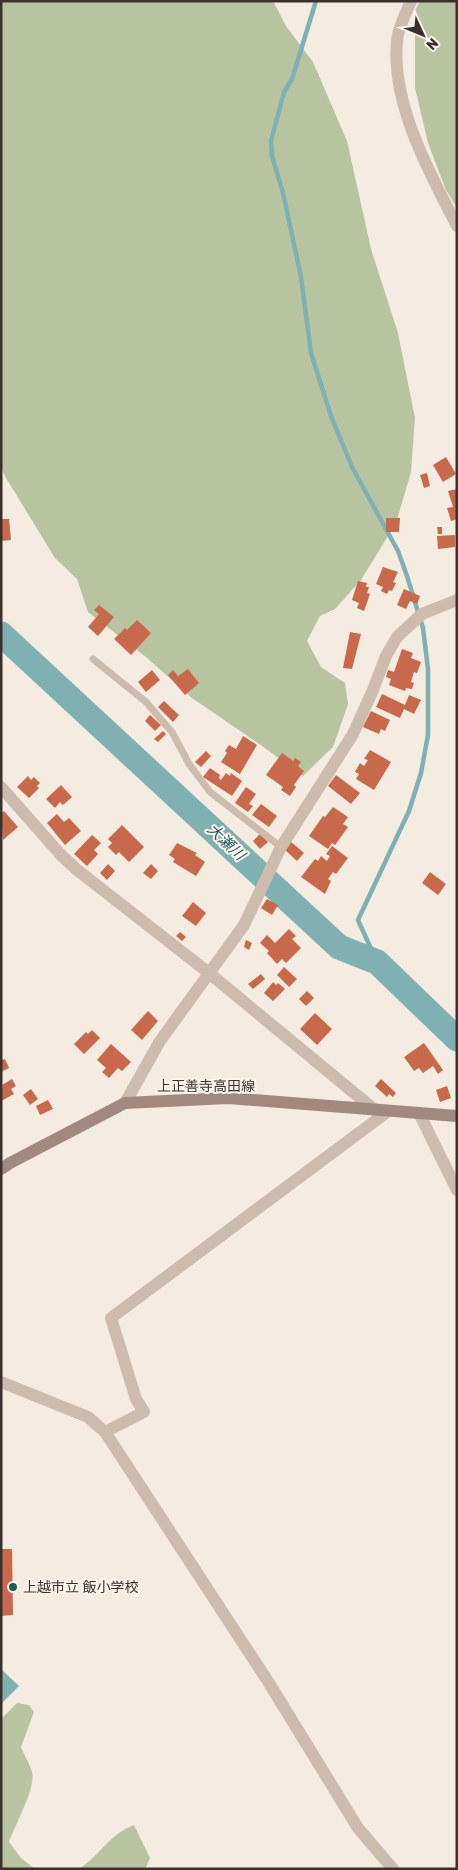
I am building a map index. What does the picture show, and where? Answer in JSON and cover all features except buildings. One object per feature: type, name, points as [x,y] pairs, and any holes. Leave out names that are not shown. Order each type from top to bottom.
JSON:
[{"type":"main road","name":"上正善寺高田線","points":[[1,1169],[125,1103],[228,1098],[457,1116]]},
{"type":"street","points":[[411,1],[397,39],[396,75],[406,118],[457,226]]},
{"type":"street","points":[[125,1103],[160,1041],[244,925],[281,846],[353,734],[386,656],[397,637],[422,614],[457,600]]},
{"type":"street","points":[[1,787],[61,855],[76,869],[382,1111],[111,1318],[136,1399],[144,1412],[105,1432]]},
{"type":"street","points":[[419,1114],[457,1190]]},
{"type":"street","points":[[1,1382],[88,1417],[105,1432],[274,1691],[358,1828],[393,1869]]},
{"type":"lane","points":[[93,659],[146,702],[172,732],[189,764],[210,792],[281,846]]},
{"type":"green space","points":[[1,1],[273,1],[286,26],[313,62],[347,141],[371,249],[398,333],[415,418],[411,472],[396,523],[361,580],[335,609],[320,616],[307,641],[321,667],[345,683],[348,704],[333,747],[303,776],[192,698],[146,657],[88,612],[77,579],[55,558],[1,468]]},
{"type":"green space","points":[[420,1],[457,1],[457,208],[446,190],[428,143],[415,88],[415,10]]},
{"type":"green space","points":[[17,1703],[29,1705],[34,1712],[21,1747],[31,1769],[32,1779],[28,1797],[9,1842],[21,1858],[35,1869],[1,1869],[1,1719]]},
{"type":"green space","points":[[134,1825],[150,1858],[145,1869],[79,1869],[119,1833]]},
{"type":"water","points":[[1,1669],[19,1686],[1,1704]]},
{"type":"waterway","points":[[316,1],[292,79],[284,92],[271,141],[272,156],[283,193],[301,277],[311,353],[331,416],[352,467],[398,551],[423,628],[428,669],[428,735],[421,773],[409,811],[358,920],[377,962]]},
{"type":"waterway","name":"大瀬川","points":[[1,634],[339,947],[377,962],[457,1039]]},
{"type":"place","name":"上越市立 飯小学校","points":[[13,1587]]}]
